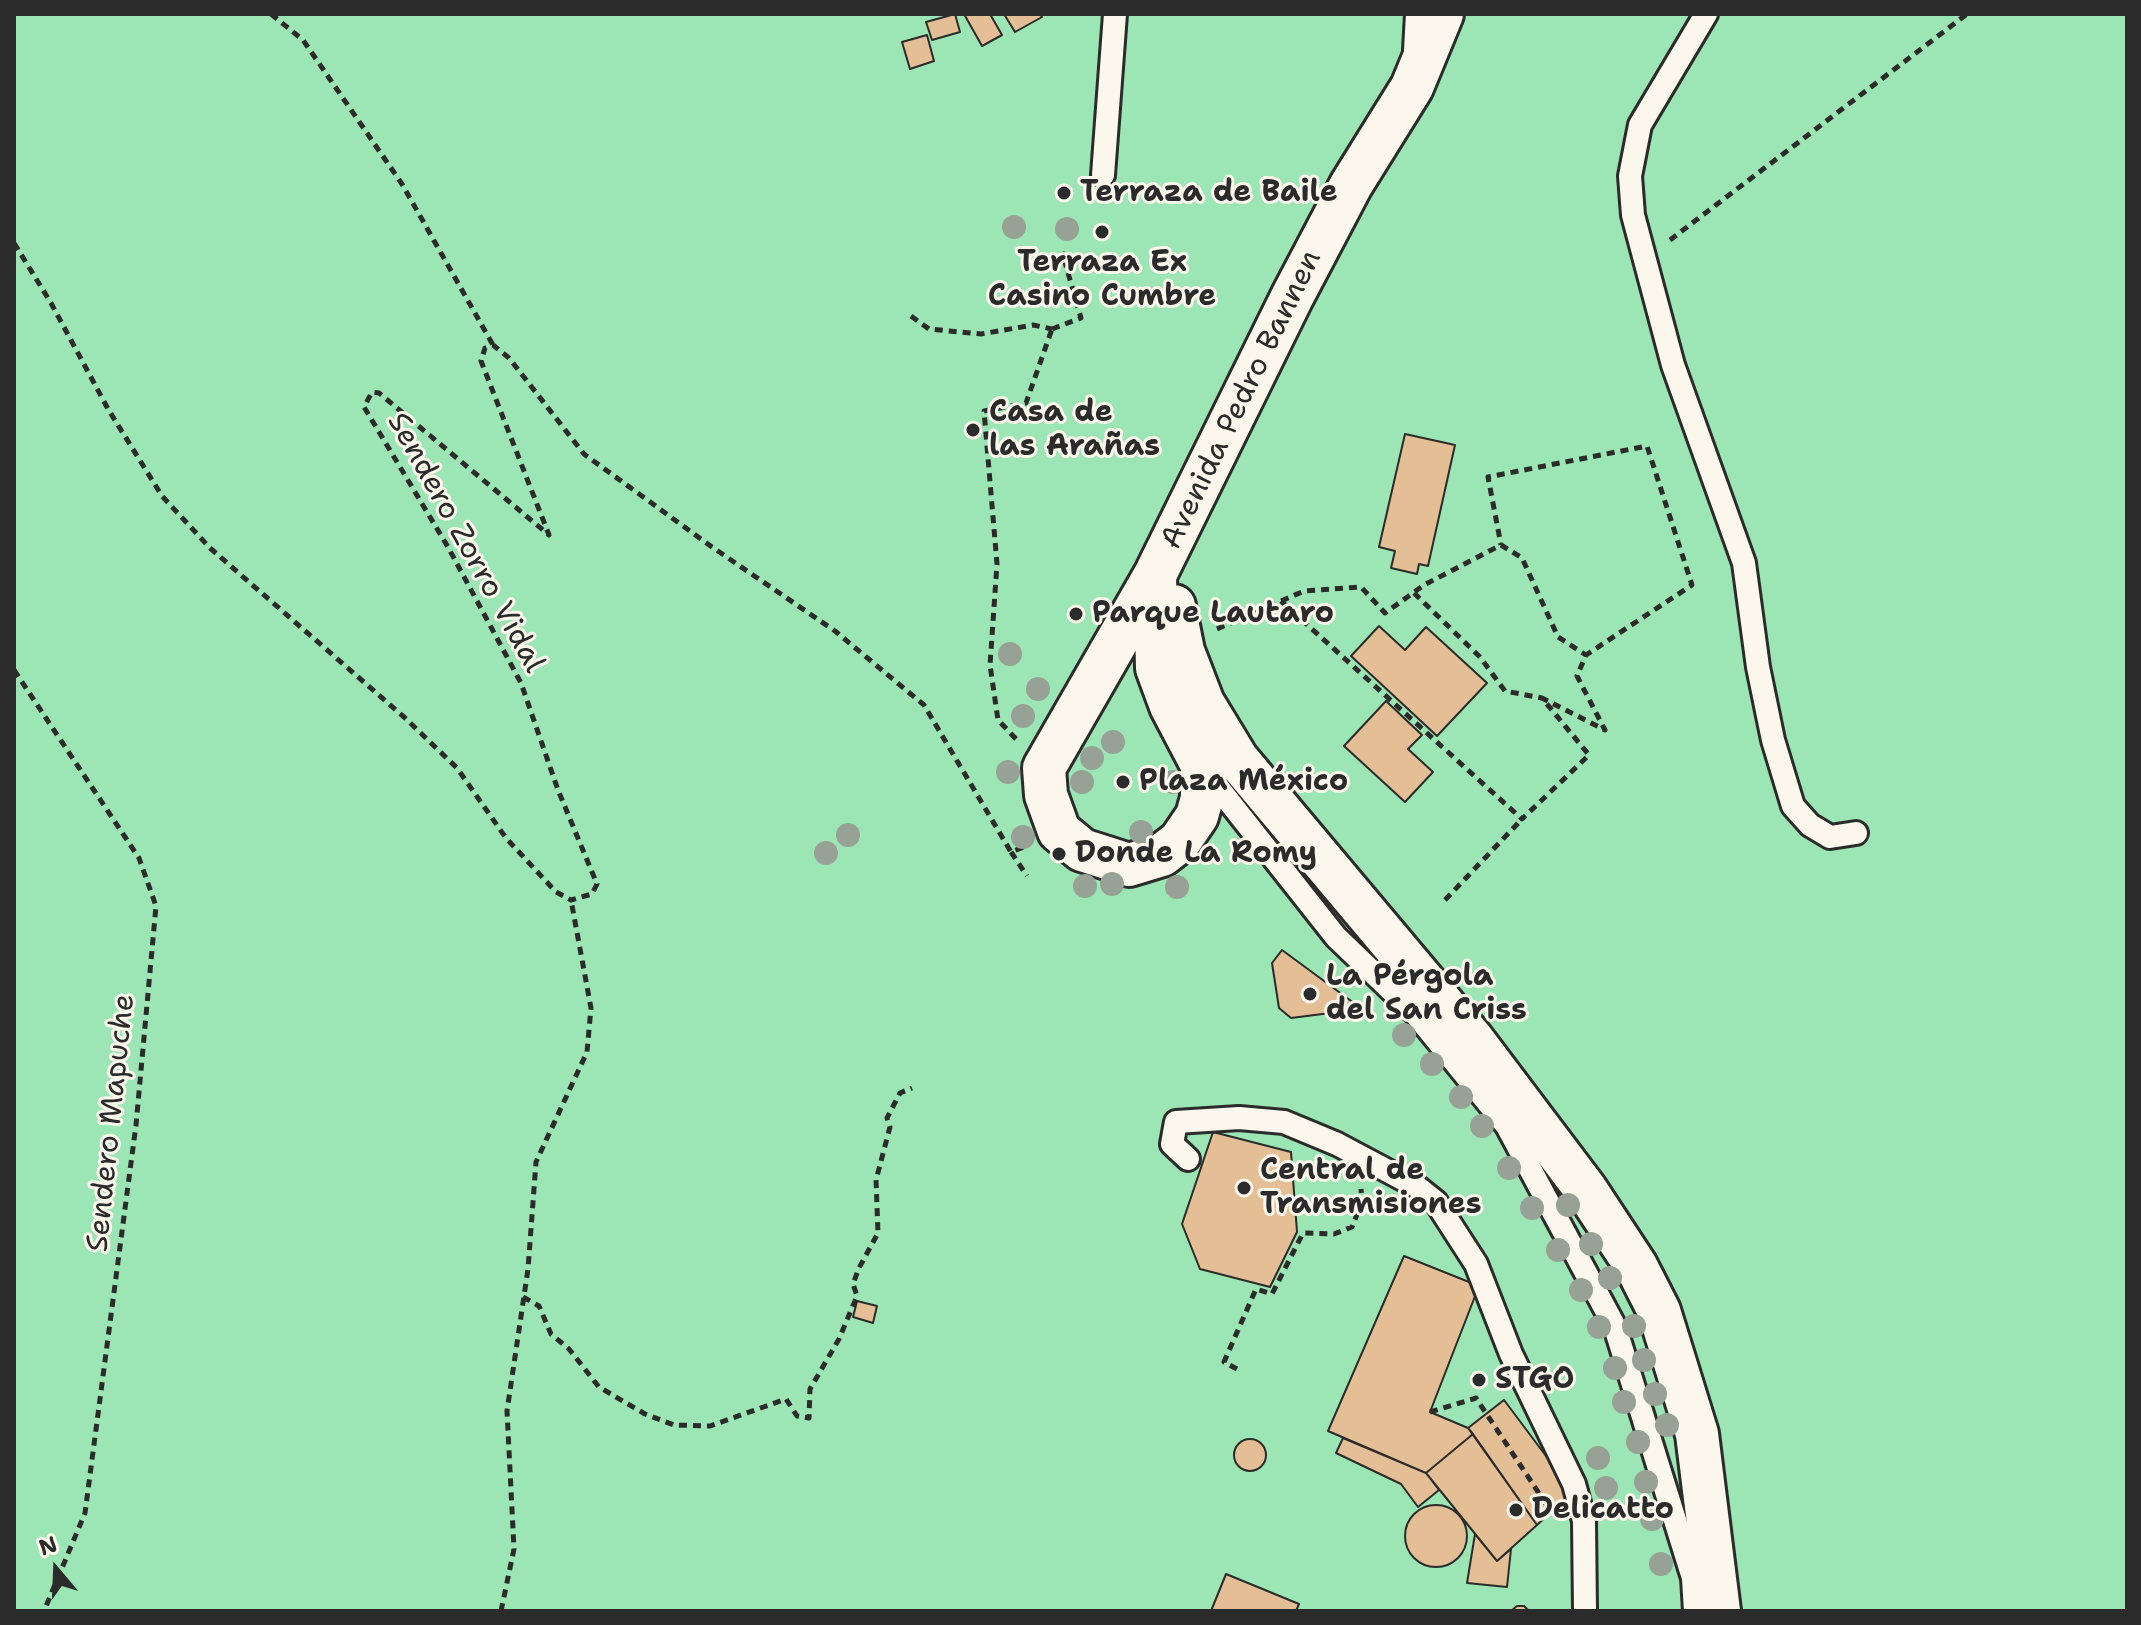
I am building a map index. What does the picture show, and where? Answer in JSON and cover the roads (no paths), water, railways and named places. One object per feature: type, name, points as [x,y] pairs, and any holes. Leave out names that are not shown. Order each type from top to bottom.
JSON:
[{"type":"street","name":"Avenida Pedro Bannen","points":[[1166,574],[1157,668],[1171,706],[1202,765],[1202,798],[1197,816],[1180,841],[1162,855],[1129,865],[1082,850],[1059,831],[1046,795],[1044,768],[1166,574],[1292,297],[1351,185],[1412,87],[1442,14]]},
{"type":"street","points":[[1166,574],[1183,651],[1203,703],[1237,759],[1472,1039],[1586,1190],[1636,1266],[1659,1311],[1697,1434],[1719,1611]]},
{"type":"street","points":[[1085,699],[1125,689],[1151,694],[1171,706]]},
{"type":"lane","points":[[1103,175],[1115,14]]},
{"type":"lane","points":[[1412,87],[1417,14]]},
{"type":"lane","points":[[1706,14],[1640,125],[1630,176],[1633,215],[1687,407],[1744,563],[1760,679],[1793,806],[1810,825],[1830,837],[1856,833]]},
{"type":"lane","points":[[1202,765],[1336,937],[1414,1012],[1507,1126],[1615,1327],[1693,1578],[1695,1611]]},
{"type":"lane","points":[[1188,1159],[1172,1144],[1176,1122],[1239,1118],[1284,1122],[1337,1144],[1416,1186],[1436,1202],[1476,1264],[1517,1367],[1574,1484],[1584,1521],[1585,1611]]},
{"type":"place","name":"Terraza de Baile","points":[[1064,193]]},
{"type":"place","name":"Terraza Ex Casino Cumbre","points":[[1102,232]]},
{"type":"place","name":"Casa de las Arañas","points":[[973,430]]},
{"type":"place","name":"Parque Lautaro","points":[[1076,614]]},
{"type":"place","name":"Plaza México","points":[[1123,782]]},
{"type":"place","name":"Donde La Romy","points":[[1059,854]]},
{"type":"place","name":"La Pérgola del San Criss","points":[[1310,994]]},
{"type":"place","name":"Central de Transmisiones","points":[[1244,1188]]},
{"type":"place","name":"STGO","points":[[1479,1380]]},
{"type":"place","name":"Delicatto","points":[[1516,1510]]}]
